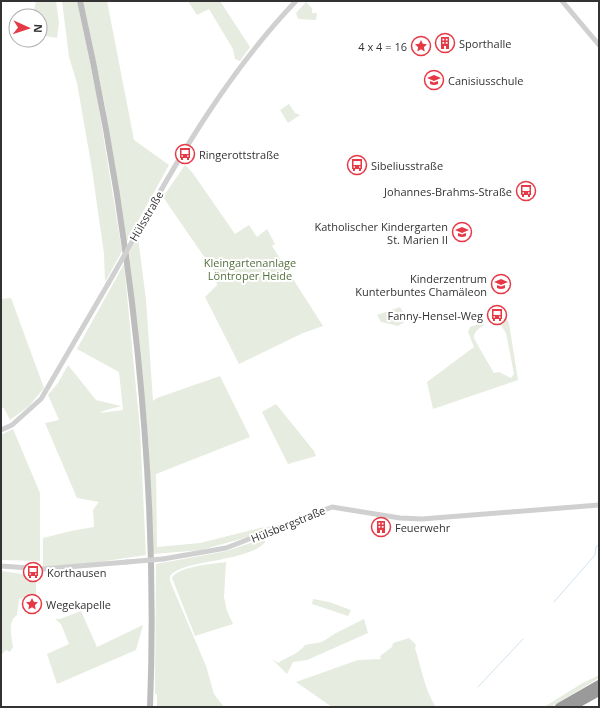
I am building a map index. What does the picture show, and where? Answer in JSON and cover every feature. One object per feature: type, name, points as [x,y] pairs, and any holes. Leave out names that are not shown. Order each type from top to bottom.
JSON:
[{"type":"highway","points":[[559,707],[599,684]]},
{"type":"highway","points":[[572,707],[599,692]]},
{"type":"main road","points":[[80,1],[109,144],[134,325],[144,429],[148,514],[151,602],[150,707]]},
{"type":"street","name":"Hülsstraße","points":[[1,430],[12,425],[34,408],[49,390],[183,150],[249,56],[296,1]]},
{"type":"street","points":[[562,1],[599,45]]},
{"type":"street","name":"Hülsbergstraße","points":[[1,566],[43,569],[163,559],[226,548],[332,507],[400,518],[422,519],[599,505]]},
{"type":"green space","points":[[36,1],[56,1],[59,22],[57,38],[48,36],[48,8],[34,8]]},
{"type":"green space","points":[[62,1],[77,1],[97,97],[122,251],[105,282],[104,254],[92,169],[77,83],[69,57]]},
{"type":"green space","points":[[83,1],[107,1],[134,140],[169,165],[127,241],[105,106]]},
{"type":"green space","points":[[188,1],[220,1],[250,47],[240,61],[235,59],[233,49],[209,9],[197,15]]},
{"type":"green space","points":[[306,2],[312,8],[312,13],[317,13],[316,20],[298,19],[296,13]]},
{"type":"green space","points":[[289,104],[295,113],[300,115],[288,123],[280,110]]},
{"type":"green space","name":"Kleingartenanlage Löntroper Heide","points":[[185,165],[192,172],[235,234],[249,225],[257,237],[267,229],[275,244],[272,246],[323,326],[303,333],[239,364],[205,297],[217,285],[214,271],[163,197]]},
{"type":"green space","points":[[138,237],[146,300],[153,401],[157,398],[220,376],[250,437],[156,474],[157,547],[200,543],[274,526],[248,537],[201,550],[153,554],[148,435],[129,253]]},
{"type":"green space","points":[[124,264],[140,429],[146,555],[43,569],[43,538],[94,527],[93,510],[99,502],[77,498],[45,423],[59,420],[48,395],[58,383],[68,365],[96,400],[121,406],[100,413],[123,410],[119,372],[77,349]]},
{"type":"green space","points":[[11,298],[44,388],[29,406],[10,420],[4,408],[1,407],[1,299]]},
{"type":"green space","points":[[400,307],[408,320],[398,326],[381,322],[377,315]]},
{"type":"green space","points":[[495,317],[506,318],[509,323],[518,380],[433,409],[427,382],[474,347],[468,332],[470,327],[478,324],[481,320],[484,325],[476,331],[474,337],[494,373],[499,372],[511,378],[514,374],[506,333]]},
{"type":"green space","points":[[276,404],[314,451],[316,456],[288,464],[262,412]]},
{"type":"green space","points":[[13,429],[40,493],[40,561],[1,560],[1,435]]},
{"type":"green space","points":[[265,538],[265,542],[257,549],[245,554],[188,566],[170,576],[170,581],[206,666],[214,694],[224,707],[157,707],[157,695],[155,693],[156,564],[227,551]]},
{"type":"green space","points":[[226,562],[224,597],[227,611],[233,624],[195,636],[172,578],[176,574],[188,568]]},
{"type":"green space","points":[[1,571],[36,576],[36,595],[19,599],[17,615],[11,626],[13,647],[10,652],[6,650],[1,655]]},
{"type":"green space","points":[[313,599],[329,602],[351,610],[348,616],[312,604]]},
{"type":"green space","points":[[81,611],[97,647],[143,625],[136,650],[57,684],[47,654],[69,644],[61,624],[55,619],[60,619]]},
{"type":"green space","points":[[364,619],[368,633],[307,660],[293,662],[287,674],[272,659],[278,663],[297,653],[305,645],[322,642]]},
{"type":"green space","points":[[409,638],[416,645],[415,648],[426,686],[436,707],[332,707],[296,682],[358,660],[381,659],[380,656],[392,647],[393,643]]},
{"type":"green space","points":[[599,675],[599,678],[551,707],[544,707],[581,684]]},
{"type":"waterway","points":[[554,602],[595,555],[596,547],[599,544]]},
{"type":"waterway","points":[[478,687],[523,639]]},
{"type":"place","name":"Sporthalle","points":[[445,43]]},
{"type":"place","name":"4 x 4 = 16","points":[[421,46]]},
{"type":"place","name":"Canisiusschule","points":[[434,80]]},
{"type":"place","name":"Ringerottstraße","points":[[185,154]]},
{"type":"place","name":"Sibeliusstraße","points":[[357,165]]},
{"type":"place","name":"Johannes-Brahms-Straße","points":[[526,191]]},
{"type":"place","name":"Katholischer Kindergarten St. Marien II","points":[[462,232]]},
{"type":"place","name":"Kinderzentrum Kunterbuntes Chamäleon","points":[[501,284]]},
{"type":"place","name":"Fanny-Hensel-Weg","points":[[497,315]]},
{"type":"place","name":"Feuerwehr","points":[[381,527]]},
{"type":"place","name":"Korthausen","points":[[33,572]]},
{"type":"place","name":"Wegekapelle","points":[[32,604]]}]
